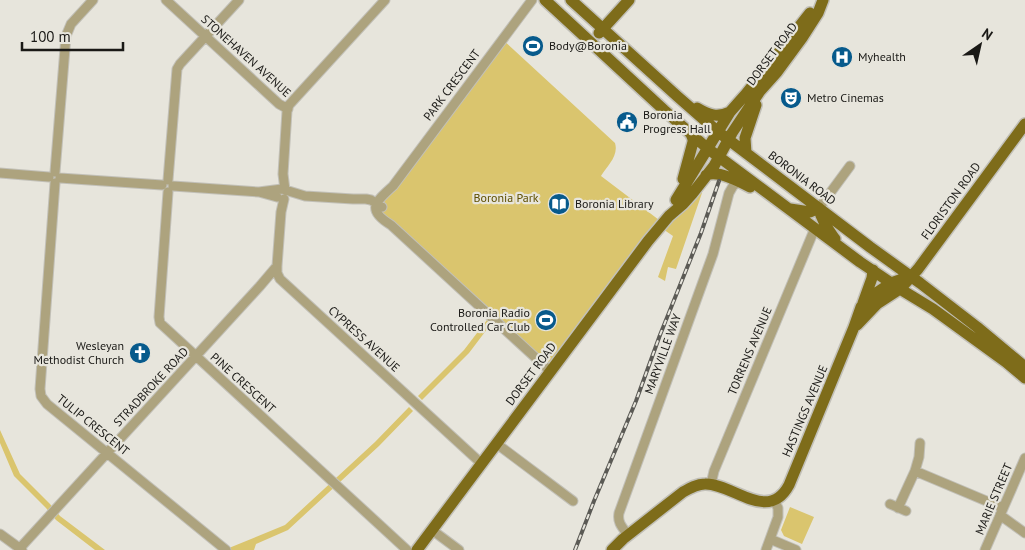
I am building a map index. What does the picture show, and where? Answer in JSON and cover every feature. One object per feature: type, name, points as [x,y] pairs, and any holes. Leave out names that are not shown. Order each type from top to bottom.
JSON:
[{"type":"main road","points":[[545,0],[707,148],[842,249],[939,314],[1025,378]]},
{"type":"main road","name":"BORONIA ROAD","points":[[571,0],[717,131],[1023,362]]},
{"type":"main road","points":[[591,42],[629,0]]},
{"type":"main road","name":"DORSET ROAD","points":[[417,550],[648,241],[706,176],[760,91],[792,53],[818,13],[823,1]]},
{"type":"main road","name":"DORSET ROAD","points":[[676,200],[730,112],[813,9],[823,1]]},
{"type":"main road","points":[[746,154],[745,138],[760,91]]},
{"type":"main road","points":[[677,96],[709,114],[722,116],[730,112]]},
{"type":"main road","name":"FLORISTON ROAD","points":[[911,276],[1025,124]]},
{"type":"main road","name":"DORSET ROAD","points":[[669,216],[685,174],[693,139],[691,134]]},
{"type":"main road","points":[[706,176],[719,174],[739,181],[774,199]]},
{"type":"main road","points":[[788,209],[810,212],[819,208],[823,221],[842,249]]},
{"type":"main road","points":[[860,262],[870,247]]},
{"type":"main road","points":[[861,307],[872,278],[872,270]]},
{"type":"main road","name":"HASTINGS AVENUE","points":[[774,500],[784,493],[789,485],[861,307],[870,297],[895,286],[911,276]]},
{"type":"main road","name":"HASTINGS AVENUE","points":[[854,327],[895,286]]},
{"type":"main road","points":[[612,550],[689,488],[701,484],[711,484],[757,501],[774,500]]},
{"type":"street","name":"TULIP CRESCENT","points":[[93,0],[71,24],[66,36],[40,394],[47,404],[226,550]]},
{"type":"street","name":"STONEHAVEN AVENUE","points":[[166,0],[281,106],[288,109]]},
{"type":"street","name":"PINE CRESCENT","points":[[238,0],[177,69],[159,319],[162,325],[407,550]]},
{"type":"street","points":[[277,270],[281,194],[290,103],[385,0]]},
{"type":"street","name":"PARK CRESCENT","points":[[378,206],[532,0]]},
{"type":"street","points":[[819,208],[850,166]]},
{"type":"street","points":[[0,174],[371,200],[378,206],[379,216],[550,371]]},
{"type":"street","name":"MARYVILLE WAY","points":[[626,537],[618,520],[619,514],[713,254],[728,196],[733,186],[739,181]]},
{"type":"street","name":"TORRENS AVENUE","points":[[711,484],[714,470],[815,228]]},
{"type":"street","name":"STRADBROKE ROAD","points":[[21,549],[260,286],[277,270]]},
{"type":"street","name":"CYPRESS AVENUE","points":[[277,270],[282,281],[482,464]]},
{"type":"street","points":[[898,508],[915,471],[920,443]]},
{"type":"street","points":[[496,444],[574,501]]},
{"type":"street","name":"MARIE STREET","points":[[985,550],[1025,458]]},
{"type":"street","points":[[915,471],[1001,512],[1025,534]]},
{"type":"street","points":[[766,550],[778,514],[778,508],[774,500]]},
{"type":"street","points":[[432,530],[459,550]]},
{"type":"street","points":[[0,534],[21,549]]},
{"type":"street","points":[[770,539],[796,550]]},
{"type":"green space","name":"Boronia Park","points":[[502,39],[615,143],[614,157],[601,176],[663,223],[696,189],[702,193],[676,269],[668,267],[665,281],[658,277],[673,236],[660,227],[550,371],[494,320],[469,353],[422,400],[418,396],[464,350],[490,316],[382,216],[379,207]]},
{"type":"green space","points":[[409,407],[413,411],[379,446],[288,530],[256,544],[254,550],[224,550],[285,525],[375,442]]},
{"type":"green space","points":[[0,430],[20,474],[60,516],[105,550],[95,550],[56,520],[14,476],[0,443]]},
{"type":"green space","points":[[790,507],[814,517],[802,544],[784,536],[781,530]]},
{"type":"railway","points":[[575,550],[636,401],[701,233],[719,181]]},
{"type":"place","name":"Body@Boronia","points":[[533,46]]},
{"type":"place","name":"Myhealth","points":[[842,57]]},
{"type":"place","name":"Metro Cinemas","points":[[791,98]]},
{"type":"place","name":"Boronia Progress Hall","points":[[627,122]]},
{"type":"place","name":"Boronia Library","points":[[559,204]]},
{"type":"place","name":"Boronia Radio Controlled Car Club","points":[[546,320]]},
{"type":"place","name":"Wesleyan Methodist Church","points":[[140,353]]}]
